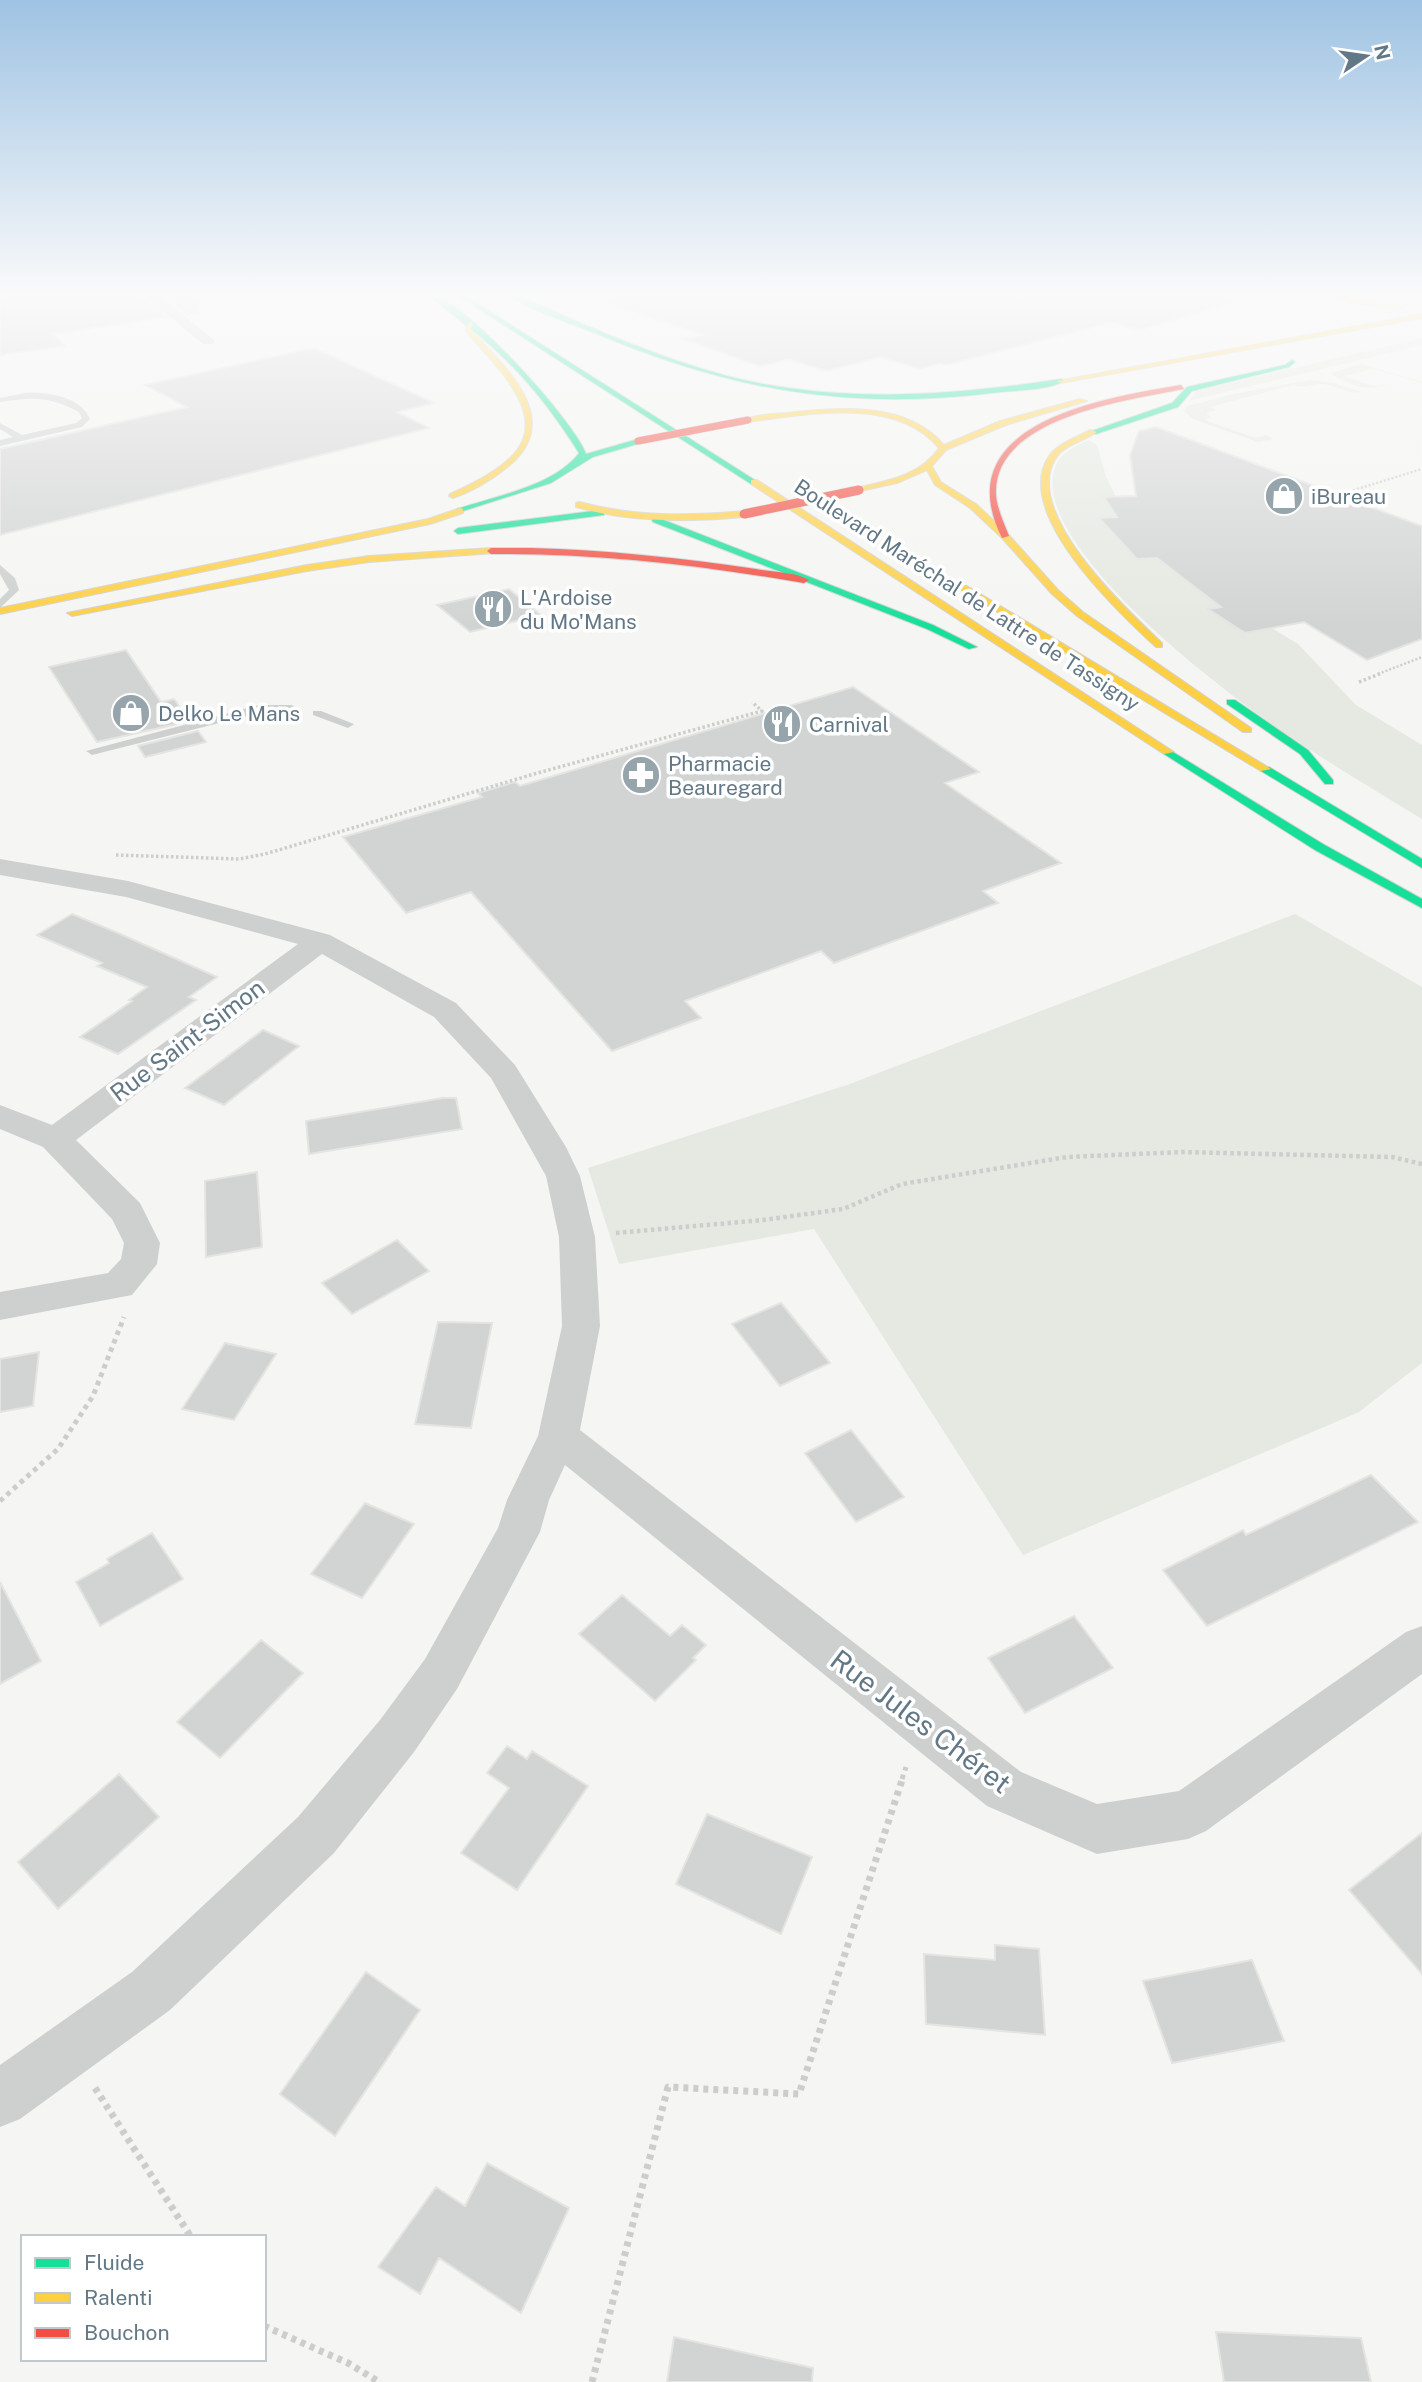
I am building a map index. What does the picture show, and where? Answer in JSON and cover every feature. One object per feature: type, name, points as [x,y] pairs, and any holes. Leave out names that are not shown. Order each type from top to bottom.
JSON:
[{"type":"main road","points":[[48,618],[70,605],[411,511],[474,486],[508,464],[521,450],[530,436],[533,422],[527,404]]},
{"type":"main road","points":[[169,576],[430,521],[492,502],[561,473],[583,453],[567,424],[549,404]]},
{"type":"main road","name":"Boulevard Maréchal de Lattre de Tassigny","points":[[633,404],[1182,760],[1369,877],[1422,905]]},
{"type":"main road","points":[[775,404],[821,412],[882,417],[935,416]]},
{"type":"main road","points":[[987,408],[1005,404]]},
{"type":"main road","points":[[656,520],[744,514],[859,490],[928,465],[939,457],[943,448],[984,430],[1065,404]]},
{"type":"main road","points":[[1005,536],[992,491],[998,462],[1012,444],[1078,410],[1103,404]]},
{"type":"main road","points":[[928,465],[938,483],[973,506],[1005,536],[1045,582],[1080,614],[1211,708],[1335,785],[1304,752],[1194,677],[1124,614],[1082,565],[1053,520],[1045,480],[1049,463],[1063,447],[1093,432],[1176,404]]},
{"type":"main road","points":[[577,461],[638,441],[748,420],[821,412]]},
{"type":"main road","points":[[685,416],[720,438]]},
{"type":"main road","points":[[882,417],[921,429],[938,440],[943,448]]},
{"type":"main road","points":[[561,473],[564,493],[575,503],[601,513],[656,520],[711,538],[804,580],[946,634],[1033,679],[1149,754],[1182,760]]},
{"type":"main road","name":"Boulevard Maréchal de Lattre de Tassigny","points":[[802,489],[838,511]]},
{"type":"main road","points":[[0,611],[118,599],[396,541],[601,513]]},
{"type":"main road","points":[[70,605],[134,604],[319,566],[465,551],[565,550],[681,558],[804,580]]},
{"type":"main road","name":"Boulevard Maréchal de Lattre de Tassigny","points":[[945,576],[1422,864]]},
{"type":"street","points":[[0,867],[128,888],[320,941],[444,1010],[504,1072],[549,1147],[562,1176],[577,1237],[581,1326],[558,1436],[528,1500],[518,1532],[441,1674],[397,1736],[316,1835],[151,1991],[0,2099]]},
{"type":"street","name":"Rue Saint-Simon","points":[[55,1139],[320,941]]},
{"type":"street","points":[[0,1116],[55,1139],[127,1212],[142,1243],[139,1264],[119,1285],[0,1306]]},
{"type":"street","name":"Rue Jules Chéret","points":[[558,1436],[1004,1789],[1097,1829],[1188,1814],[1422,1647]]},
{"type":"lane","points":[[0,443],[79,425],[86,419],[83,411],[71,404]]},
{"type":"lane","points":[[0,425],[20,439]]},
{"type":"lane","points":[[0,568],[11,580],[14,590],[0,605]]},
{"type":"lane","points":[[92,751],[259,709],[292,709]]},
{"type":"lane","points":[[317,713],[348,724]]},
{"type":"path","points":[[1338,495],[1422,469]]},
{"type":"path","points":[[1359,682],[1422,657]]},
{"type":"path","points":[[112,854],[239,859],[265,853],[762,711],[752,702]]},
{"type":"path","points":[[577,1237],[764,1220],[843,1209],[902,1184],[1067,1157],[1182,1152],[1392,1157],[1422,1164]]},
{"type":"path","points":[[0,1501],[58,1449],[93,1396],[124,1322],[119,1285]]},
{"type":"path","points":[[592,2382],[668,2087],[799,2094],[920,1723]]},
{"type":"path","points":[[70,2049],[190,2235]]},
{"type":"path","points":[[266,2327],[348,2364],[379,2382]]},
{"type":"shaded area","points":[[1221,404],[1210,407],[1217,410],[1206,413],[1212,417],[1204,420],[1256,438],[1266,435],[1273,439],[1258,442],[1193,419],[1184,411],[1187,406]]},
{"type":"shaded area","points":[[1089,440],[1097,445],[1106,477],[1116,497],[1234,605],[1298,644],[1356,705],[1422,745],[1422,819],[1315,753],[1237,699],[1166,640],[1106,581],[1080,549],[1061,517],[1053,487],[1061,457]]},
{"type":"shaded area","points":[[1295,914],[1422,987],[1422,1363],[1359,1412],[1023,1555],[814,1229],[619,1264],[588,1168],[847,1085]]},
{"type":"building","points":[[182,404],[429,404],[397,412],[429,428],[0,535],[0,449],[187,407]]},
{"type":"building","points":[[1156,427],[1422,526],[1422,639],[1367,660],[1304,622],[1245,633],[1208,609],[1221,607],[1157,558],[1137,559],[1099,518],[1117,517],[1104,497],[1136,496],[1130,455],[1139,431]]},
{"type":"building","name":"L'Ardoise du Mo'Mans","points":[[509,589],[541,615],[470,632],[437,605]]},
{"type":"building","points":[[126,650],[161,702],[174,699],[190,721],[97,742],[49,667]]},
{"type":"building","points":[[853,687],[979,772],[945,783],[1061,863],[983,891],[998,903],[834,963],[821,951],[685,1001],[701,1018],[612,1051],[471,892],[406,913],[343,837],[482,797],[478,793],[515,782],[520,786]]},
{"type":"building","points":[[198,731],[206,742],[145,757],[138,746]]},
{"type":"building","points":[[72,914],[217,977],[189,997],[196,1000],[118,1054],[80,1037],[132,1001],[129,1000],[147,987],[97,966],[102,963],[37,935]]},
{"type":"building","points":[[263,1030],[299,1046],[224,1105],[185,1088]]},
{"type":"building","points":[[456,1098],[462,1129],[309,1154],[306,1121]]},
{"type":"building","points":[[257,1172],[262,1247],[206,1257],[205,1181]]},
{"type":"building","points":[[397,1240],[429,1271],[352,1314],[322,1283]]},
{"type":"building","points":[[781,1303],[830,1363],[780,1386],[732,1324]]},
{"type":"building","points":[[438,1322],[492,1323],[471,1428],[415,1424]]},
{"type":"building","points":[[225,1343],[276,1354],[234,1420],[182,1409]]},
{"type":"building","points":[[39,1352],[33,1406],[0,1412],[0,1359]]},
{"type":"building","points":[[851,1430],[904,1497],[856,1522],[805,1453]]},
{"type":"building","points":[[1371,1475],[1418,1522],[1207,1626],[1163,1570],[1243,1530],[1246,1535]]},
{"type":"building","points":[[365,1503],[414,1524],[362,1598],[311,1574]]},
{"type":"building","points":[[152,1533],[183,1579],[100,1626],[76,1582],[109,1563],[107,1559]]},
{"type":"building","points":[[0,1582],[41,1661],[0,1684]]},
{"type":"building","points":[[622,1595],[670,1636],[682,1625],[706,1645],[693,1658],[696,1660],[655,1701],[579,1634]]},
{"type":"building","points":[[1074,1616],[1113,1668],[1025,1713],[988,1658]]},
{"type":"building","points":[[261,1640],[303,1673],[220,1758],[177,1722]]},
{"type":"building","points":[[507,1746],[527,1759],[532,1751],[588,1786],[517,1890],[461,1853],[509,1788],[487,1773]]},
{"type":"building","points":[[119,1774],[159,1817],[58,1909],[18,1862]]},
{"type":"building","points":[[707,1814],[812,1857],[781,1934],[676,1884]]},
{"type":"building","points":[[1422,1833],[1422,1974],[1349,1890]]},
{"type":"building","points":[[995,1945],[1039,1949],[1045,2035],[926,2024],[924,1954],[995,1960]]},
{"type":"building","points":[[1252,1960],[1284,2041],[1172,2063],[1143,1981]]},
{"type":"building","points":[[366,1972],[420,2010],[335,2136],[280,2094]]},
{"type":"building","points":[[487,2163],[569,2208],[521,2313],[439,2258],[420,2294],[378,2267],[436,2187],[465,2206]]},
{"type":"building","points":[[1216,2332],[1361,2338],[1371,2382],[1224,2382]]},
{"type":"building","points":[[674,2337],[813,2368],[812,2382],[667,2382]]},
{"type":"traffic: fast","points":[[550,404],[583,453],[577,461]]},
{"type":"traffic: fast","points":[[632,404],[754,482]]},
{"type":"traffic: fast","points":[[1093,432],[1175,405]]},
{"type":"traffic: fast","points":[[460,511],[548,481],[590,455],[638,441]]},
{"type":"traffic: fast","points":[[458,531],[601,513]]},
{"type":"traffic: fast","points":[[656,520],[930,627],[972,647]]},
{"type":"traffic: fast","points":[[1231,702],[1304,752],[1329,782]]},
{"type":"traffic: fast","points":[[1168,752],[1319,847],[1422,904]]},
{"type":"traffic: fast","points":[[1265,769],[1422,864]]},
{"type":"traffic: slow","points":[[453,496],[490,477],[514,458],[527,440],[530,422],[525,404]]},
{"type":"traffic: slow","points":[[943,448],[1003,423],[1072,404]]},
{"type":"traffic: slow","points":[[748,420],[816,412],[865,412],[910,422],[928,432],[943,448],[928,466],[917,472],[859,490]]},
{"type":"traffic: slow","points":[[1093,432],[1066,446],[1052,458],[1045,480],[1049,505],[1061,532],[1079,559],[1122,610],[1159,645]]},
{"type":"traffic: slow","points":[[928,465],[938,483],[973,506],[1005,536],[1055,592],[1080,614],[1247,730]]},
{"type":"traffic: slow","points":[[754,482],[1168,752]]},
{"type":"traffic: slow","points":[[579,505],[640,518],[744,514]]},
{"type":"traffic: slow","points":[[0,611],[430,521],[460,511]]},
{"type":"traffic: slow","points":[[72,613],[307,568],[369,559],[491,551]]},
{"type":"traffic: slow","points":[[964,588],[1265,769]]},
{"type":"traffic: jam","points":[[1005,536],[992,496],[999,464],[1015,443],[1039,427],[1097,404]]},
{"type":"traffic: jam","points":[[638,441],[748,420]]},
{"type":"traffic: jam","points":[[744,514],[859,490]]},
{"type":"traffic: jam","points":[[491,551],[609,554],[726,567],[804,580]]},
{"type":"place","name":"iBureau","points":[[1284,496]]},
{"type":"place","name":"L'Ardoise du Mo'Mans","points":[[493,609]]},
{"type":"place","name":"Delko Le Mans","points":[[131,713]]},
{"type":"place","name":"Carnival","points":[[782,724]]},
{"type":"place","name":"Pharmacie Beauregard","points":[[641,775]]}]
